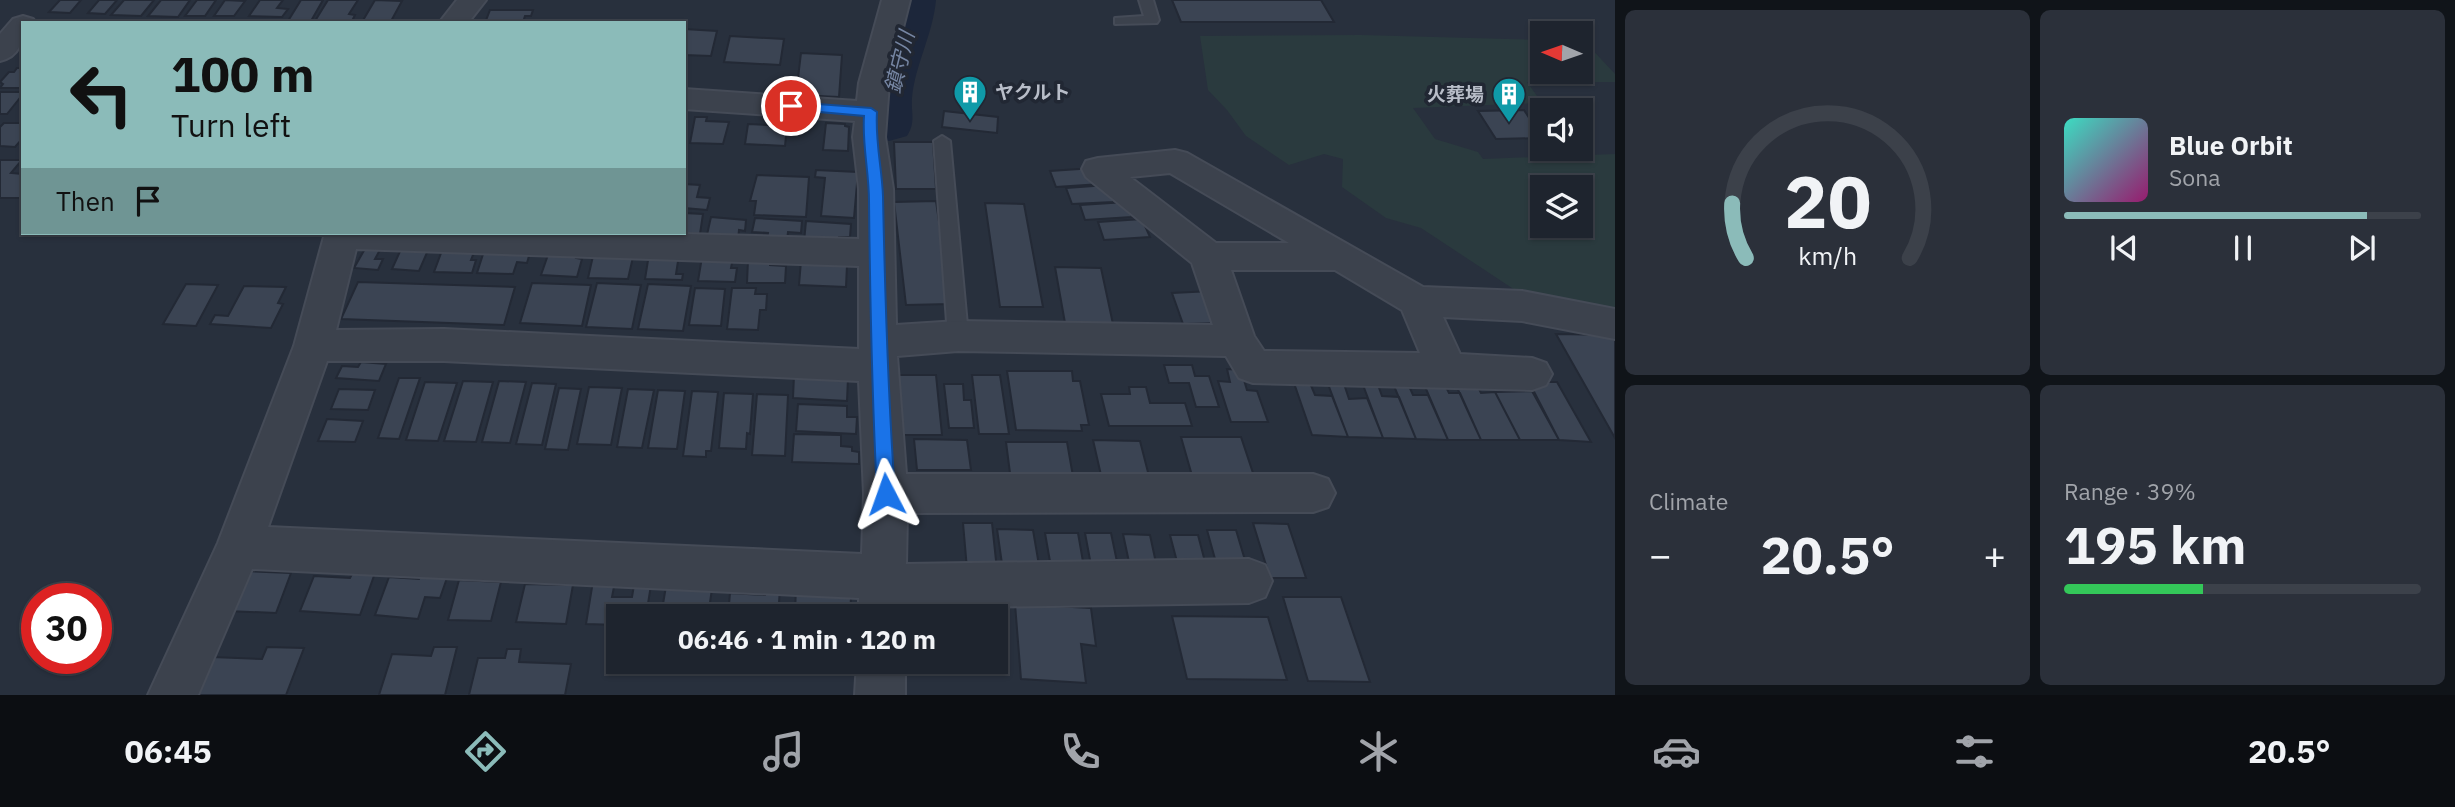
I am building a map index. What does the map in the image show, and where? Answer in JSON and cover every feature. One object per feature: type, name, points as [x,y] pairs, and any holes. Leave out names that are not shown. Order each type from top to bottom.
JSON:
[{"type":"street","points":[[455,21],[472,0]]},
{"type":"street","points":[[882,596],[886,494],[879,354],[876,189],[869,137],[874,83],[896,0]]},
{"type":"street","points":[[0,53],[21,27]]},
{"type":"street","points":[[0,53],[21,55]]},
{"type":"street","points":[[686,99],[871,112]]},
{"type":"street","points":[[1532,374],[1253,367],[1237,341],[1208,256],[1098,169],[1175,161],[1418,301],[1522,306],[1615,324]]},
{"type":"street","points":[[173,695],[239,547],[313,346],[341,235]]},
{"type":"street","points":[[369,235],[877,253]]},
{"type":"street","points":[[1208,256],[1341,257]]},
{"type":"street","points":[[1418,301],[1447,370]]},
{"type":"street","points":[[313,346],[444,345],[879,354],[958,336],[1237,341]]},
{"type":"street","points":[[886,494],[1313,493]]},
{"type":"street","points":[[239,547],[882,596],[903,586],[1249,581]]},
{"type":"street","points":[[880,695],[881,674]]},
{"type":"lane","points":[[1120,21],[1152,20],[1146,0]]},
{"type":"lane","points":[[942,141],[958,336]]},
{"type":"shaded area","points":[[1361,35],[1530,40],[1530,82],[1527,82],[1538,98],[1530,98],[1530,103],[1413,108],[1435,139],[1478,152],[1483,159],[1530,157],[1530,161],[1593,161],[1593,155],[1615,154],[1615,314],[1515,290],[1421,228],[1386,218],[1342,187],[1343,159],[1324,154],[1289,165],[1246,136],[1208,90],[1200,36]]},
{"type":"shaded area","points":[[1593,50],[1615,74],[1615,82],[1593,82]]},
{"type":"building","points":[[60,0],[81,0],[70,13],[49,12]]},
{"type":"building","points":[[99,0],[117,0],[105,14],[88,13]]},
{"type":"building","points":[[124,0],[154,0],[141,16],[111,15]]},
{"type":"building","points":[[161,0],[190,0],[178,17],[148,16]]},
{"type":"building","points":[[197,0],[216,0],[205,16],[185,16]]},
{"type":"building","points":[[225,0],[245,1],[234,16],[214,16]]},
{"type":"building","points":[[260,0],[283,0],[277,8],[288,9],[282,17],[249,16]]},
{"type":"building","points":[[301,0],[323,0],[311,21],[288,21]]},
{"type":"building","points":[[328,0],[358,0],[349,14],[355,15],[352,21],[315,21]]},
{"type":"building","points":[[375,0],[402,1],[391,21],[363,21]]},
{"type":"building","points":[[1172,0],[1321,0],[1334,22],[1181,22]]},
{"type":"building","points":[[490,10],[533,10],[531,16],[525,16],[523,21],[486,21]]},
{"type":"building","points":[[686,29],[717,31],[711,56],[686,55]]},
{"type":"building","points":[[730,36],[784,39],[780,65],[724,62]]},
{"type":"building","points":[[801,53],[842,55],[839,97],[796,95]]},
{"type":"building","points":[[21,68],[21,88],[0,88],[3,84],[0,82],[9,72]]},
{"type":"building","points":[[0,92],[21,92],[21,96],[7,114],[0,114]]},
{"type":"building","name":"火葬場","points":[[1524,110],[1530,119],[1530,138],[1496,139],[1478,111]]},
{"type":"building","name":"ヤクルト","points":[[944,111],[998,117],[997,133],[942,127]]},
{"type":"building","points":[[695,117],[707,117],[706,121],[729,122],[723,144],[690,143]]},
{"type":"building","points":[[4,123],[21,123],[21,140],[15,147],[0,146],[0,127]]},
{"type":"building","points":[[826,123],[845,124],[849,127],[848,151],[823,150]]},
{"type":"building","points":[[748,124],[787,126],[785,146],[745,144]]},
{"type":"building","points":[[894,142],[933,142],[936,189],[896,189]]},
{"type":"building","points":[[0,160],[21,160],[11,173],[21,174],[21,198],[0,198]]},
{"type":"building","points":[[1094,168],[1101,184],[1056,187],[1050,171]]},
{"type":"building","points":[[816,170],[858,172],[854,218],[821,216],[825,178],[815,177]]},
{"type":"building","points":[[757,175],[809,177],[806,217],[754,215],[756,201],[750,201]]},
{"type":"building","points":[[686,184],[700,185],[697,197],[710,198],[707,210],[686,208]]},
{"type":"building","points":[[1107,185],[1114,202],[1072,204],[1066,188]]},
{"type":"building","points":[[936,201],[951,304],[906,305],[894,202]]},
{"type":"building","points":[[1126,202],[1132,217],[1085,220],[1080,205]]},
{"type":"building","points":[[985,203],[1024,204],[1043,307],[1000,307]]},
{"type":"building","points":[[686,213],[703,214],[700,234],[686,233]]},
{"type":"building","points":[[711,217],[746,220],[745,231],[739,230],[738,240],[706,239]]},
{"type":"building","points":[[755,218],[802,221],[801,233],[788,232],[787,241],[767,239],[768,233],[752,232]]},
{"type":"building","points":[[1142,219],[1150,237],[1104,240],[1098,222]]},
{"type":"building","points":[[806,221],[851,224],[850,237],[839,237],[839,244],[804,242]]},
{"type":"building","points":[[444,245],[475,250],[471,260],[476,260],[472,273],[434,272]]},
{"type":"building","points":[[366,247],[381,248],[375,259],[383,259],[378,270],[354,268]]},
{"type":"building","points":[[402,247],[429,248],[419,271],[392,269]]},
{"type":"building","points":[[531,249],[527,263],[517,262],[513,274],[477,273],[484,251]]},
{"type":"building","points":[[550,249],[578,251],[576,258],[582,259],[577,277],[541,275]]},
{"type":"building","points":[[649,254],[679,255],[676,274],[683,274],[682,280],[645,279]]},
{"type":"building","points":[[593,256],[633,257],[628,279],[588,278]]},
{"type":"building","points":[[702,257],[733,258],[731,268],[737,268],[735,282],[698,281]]},
{"type":"building","points":[[748,260],[770,260],[770,265],[786,266],[785,283],[747,283]]},
{"type":"building","points":[[801,261],[847,265],[846,287],[799,285]]},
{"type":"building","points":[[1055,267],[1101,268],[1113,324],[1065,323]]},
{"type":"building","points":[[358,282],[515,287],[504,325],[341,319]]},
{"type":"building","points":[[532,283],[591,285],[582,326],[520,323]]},
{"type":"building","points":[[597,283],[641,285],[632,329],[586,327]]},
{"type":"building","points":[[186,284],[218,285],[196,326],[163,324]]},
{"type":"building","points":[[648,284],[691,286],[683,331],[638,329]]},
{"type":"building","points":[[244,286],[286,287],[278,303],[283,304],[271,328],[210,324],[215,315],[228,316]]},
{"type":"building","points":[[695,288],[725,289],[721,326],[689,325]]},
{"type":"building","points":[[732,288],[756,288],[755,294],[767,294],[766,310],[760,310],[758,330],[727,329]]},
{"type":"building","points":[[1212,291],[1224,323],[1183,324],[1172,293]]},
{"type":"building","points":[[1556,334],[1615,335],[1615,438]]},
{"type":"building","points":[[361,362],[386,364],[379,381],[336,378],[342,366],[358,367]]},
{"type":"building","points":[[1164,365],[1192,365],[1195,376],[1209,376],[1219,407],[1196,407],[1189,383],[1169,383]]},
{"type":"building","points":[[1227,369],[1241,370],[1247,390],[1257,391],[1268,422],[1231,422],[1218,381],[1230,382]]},
{"type":"building","points":[[1007,371],[1072,371],[1073,381],[1080,381],[1089,425],[1081,425],[1082,431],[1016,430]]},
{"type":"building","points":[[794,375],[848,378],[847,401],[793,398]]},
{"type":"building","points":[[897,375],[936,375],[942,435],[900,435]]},
{"type":"building","points":[[972,375],[1000,375],[1009,434],[979,434]]},
{"type":"building","points":[[399,378],[420,378],[399,439],[378,438]]},
{"type":"building","points":[[463,381],[493,382],[476,442],[444,441]]},
{"type":"building","points":[[499,381],[526,382],[510,443],[482,442]]},
{"type":"building","points":[[1454,381],[1475,381],[1481,393],[1495,392],[1520,440],[1481,440]]},
{"type":"building","points":[[425,382],[457,383],[438,441],[406,440]]},
{"type":"building","points":[[1423,382],[1444,383],[1449,393],[1460,393],[1481,440],[1448,440]]},
{"type":"building","points":[[1529,382],[1557,382],[1591,442],[1559,440]]},
{"type":"building","points":[[532,383],[556,384],[542,445],[516,444]]},
{"type":"building","points":[[1294,383],[1310,383],[1315,395],[1332,396],[1348,437],[1312,435]]},
{"type":"building","points":[[944,384],[963,384],[964,400],[971,400],[974,428],[949,428]]},
{"type":"building","points":[[1328,384],[1344,384],[1349,399],[1367,398],[1383,438],[1348,437]]},
{"type":"building","points":[[1363,385],[1378,385],[1382,396],[1399,397],[1416,439],[1383,438]]},
{"type":"building","points":[[1394,386],[1409,386],[1413,395],[1428,395],[1448,440],[1416,439]]},
{"type":"building","points":[[589,387],[622,388],[611,445],[577,444]]},
{"type":"building","points":[[1129,387],[1146,387],[1150,403],[1185,403],[1192,426],[1109,426],[1101,394],[1130,394]]},
{"type":"building","points":[[559,388],[581,389],[568,450],[545,449]]},
{"type":"building","points":[[339,389],[375,390],[368,410],[331,409]]},
{"type":"building","points":[[628,389],[654,390],[642,448],[617,447]]},
{"type":"building","points":[[658,390],[685,391],[677,449],[648,448]]},
{"type":"building","points":[[692,391],[718,392],[711,451],[706,451],[706,457],[683,456]]},
{"type":"building","points":[[1532,391],[1559,440],[1520,440],[1495,392]]},
{"type":"building","points":[[724,393],[753,394],[746,449],[719,448]]},
{"type":"building","points":[[757,394],[788,395],[785,456],[752,455]]},
{"type":"building","points":[[798,404],[847,406],[847,417],[857,417],[856,434],[796,431]]},
{"type":"building","points":[[327,419],[363,421],[355,442],[318,441]]},
{"type":"building","points":[[794,434],[841,435],[841,446],[852,447],[852,451],[859,452],[859,464],[792,462]]},
{"type":"building","points":[[1181,437],[1241,437],[1255,479],[1193,479]]},
{"type":"building","points":[[914,439],[967,440],[971,470],[917,470]]},
{"type":"building","points":[[1093,440],[1140,441],[1151,484],[1103,484]]},
{"type":"building","points":[[1006,442],[1067,442],[1074,482],[1011,481]]},
{"type":"building","points":[[963,523],[992,523],[997,570],[967,569]]},
{"type":"building","points":[[1253,523],[1288,524],[1306,578],[1270,578]]},
{"type":"building","points":[[997,529],[1033,530],[1040,571],[1003,571]]},
{"type":"building","points":[[1207,530],[1236,530],[1250,577],[1220,577]]},
{"type":"building","points":[[1045,533],[1078,533],[1085,573],[1052,573]]},
{"type":"building","points":[[1085,533],[1111,533],[1120,576],[1093,576]]},
{"type":"building","points":[[1123,534],[1150,535],[1159,577],[1132,576]]},
{"type":"building","points":[[1170,535],[1198,535],[1209,577],[1181,577]]},
{"type":"building","points":[[243,571],[291,573],[276,613],[226,611]]},
{"type":"building","points":[[353,572],[375,573],[360,615],[300,611],[314,576],[350,578]]},
{"type":"building","points":[[421,573],[448,575],[440,598],[425,597],[418,619],[375,615],[389,577],[419,579]]},
{"type":"building","points":[[635,579],[652,579],[648,604],[606,604],[606,625],[586,624],[593,581],[615,582],[612,597],[632,597]]},
{"type":"building","points":[[459,580],[501,582],[491,621],[448,620]]},
{"type":"building","points":[[667,580],[712,589],[710,604],[663,604]]},
{"type":"building","points":[[525,584],[573,585],[566,624],[516,622]]},
{"type":"building","points":[[796,584],[851,597],[851,604],[795,604]]},
{"type":"building","points":[[766,588],[780,589],[779,604],[729,604],[730,593],[765,595]]},
{"type":"building","points":[[1283,597],[1341,597],[1370,682],[1308,681]]},
{"type":"building","points":[[1015,604],[1091,608],[1096,646],[1081,644],[1086,683],[1021,679]]},
{"type":"building","points":[[1172,616],[1268,617],[1287,680],[1187,679]]},
{"type":"building","points":[[267,647],[304,648],[286,695],[196,695],[212,657],[262,659]]},
{"type":"building","points":[[434,647],[457,647],[445,695],[379,695],[392,654],[431,656]]},
{"type":"building","points":[[507,649],[521,649],[519,662],[571,664],[565,695],[469,695],[478,658],[505,658]]},
{"type":"waterway","name":"鎮守川","points":[[889,124],[888,98],[912,17],[914,0]]},
{"type":"place","name":"ヤクルト","points":[[970,122]]},
{"type":"place","name":"火葬場","points":[[1509,124]]},
{"type":"route","points":[[791,106],[871,112],[869,137],[876,189],[880,342],[878,366],[886,494]]}]
